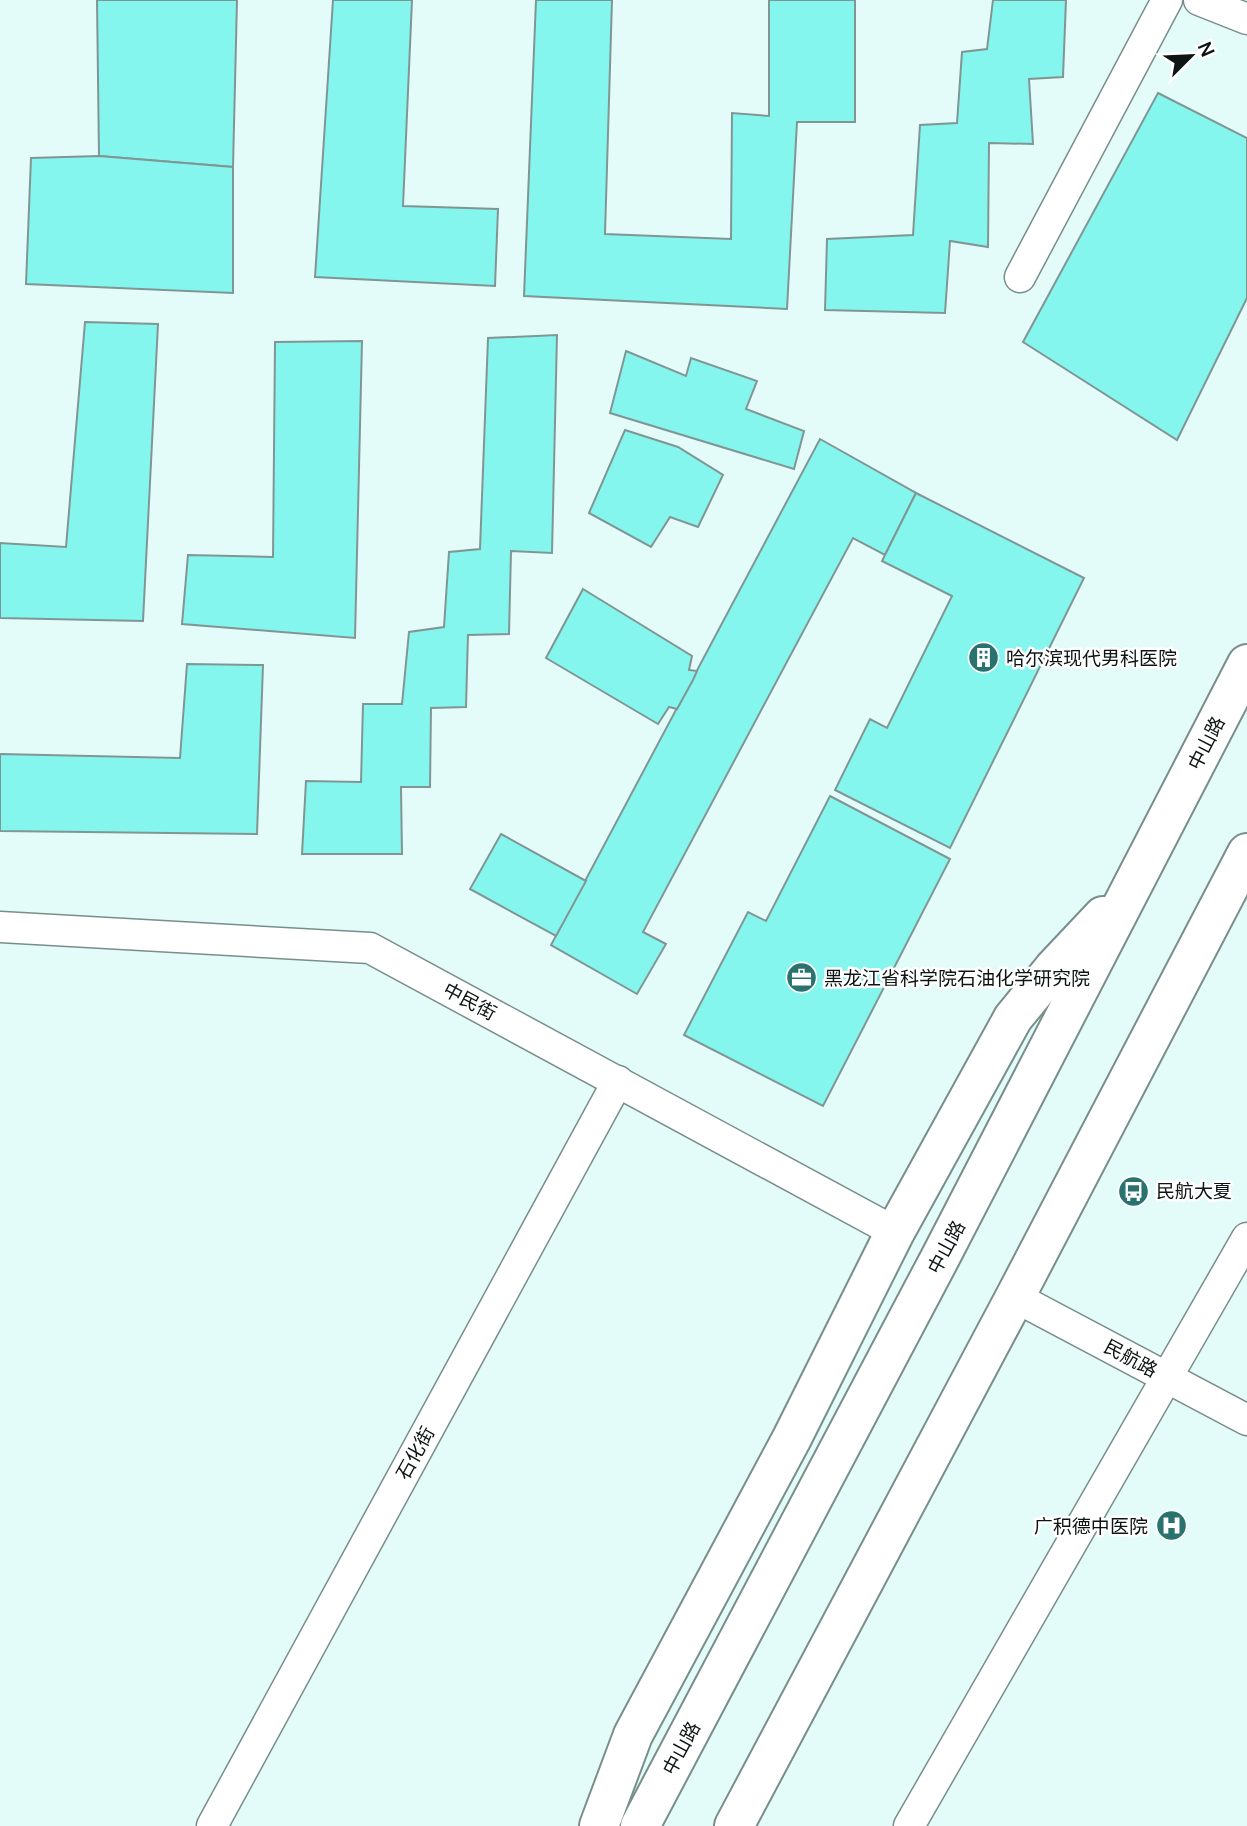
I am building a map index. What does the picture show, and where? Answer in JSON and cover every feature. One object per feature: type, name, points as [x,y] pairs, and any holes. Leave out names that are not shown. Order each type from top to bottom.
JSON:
[{"type":"main road","name":"中山路","points":[[640,1826],[935,1268],[1247,664]]},
{"type":"main road","points":[[734,1826],[1247,853]]},
{"type":"main road","points":[[598,1826],[633,1735],[792,1438],[895,1232],[1013,1018],[1054,968],[1135,881]]},
{"type":"street","points":[[1020,277],[1167,0]]},
{"type":"street","points":[[1199,0],[1247,19]]},
{"type":"street","name":"中民街","points":[[0,927],[369,948],[895,1232]]},
{"type":"street","name":"石化街","points":[[212,1826],[618,1081]]},
{"type":"street","points":[[909,1826],[1247,1238]]},
{"type":"street","name":"民航路","points":[[1015,1297],[1247,1420]]},
{"type":"building","points":[[97,0],[237,0],[233,167],[99,156]]},
{"type":"building","points":[[333,0],[412,0],[403,206],[498,209],[495,286],[315,277]]},
{"type":"building","points":[[536,0],[612,0],[605,234],[731,239],[732,113],[769,116],[769,0],[855,0],[855,122],[797,122],[787,309],[524,296]]},
{"type":"building","points":[[993,0],[1066,0],[1063,77],[1029,79],[1033,144],[989,143],[988,247],[950,241],[945,313],[825,310],[827,239],[913,235],[920,125],[957,123],[962,52],[987,49]]},
{"type":"building","points":[[1158,93],[1247,138],[1247,298],[1177,440],[1023,342]]},
{"type":"building","points":[[99,156],[233,167],[233,293],[26,284],[31,158]]},
{"type":"building","points":[[85,322],[158,324],[143,621],[0,618],[0,543],[66,547]]},
{"type":"building","points":[[557,335],[552,553],[511,551],[509,634],[468,635],[466,707],[431,708],[430,787],[401,787],[402,854],[302,854],[306,781],[361,782],[363,704],[402,704],[409,632],[444,627],[449,552],[480,549],[488,338]]},
{"type":"building","points":[[362,341],[355,638],[182,624],[188,555],[273,557],[275,342]]},
{"type":"building","points":[[626,351],[686,376],[691,358],[757,381],[746,409],[804,431],[794,469],[610,413]]},
{"type":"building","points":[[625,430],[678,447],[723,475],[698,527],[670,517],[651,547],[589,513]]},
{"type":"building","points":[[820,439],[916,493],[885,555],[853,538],[643,932],[666,944],[637,994],[551,945]]},
{"type":"building","name":"哈尔滨现代男科医院","points":[[916,493],[1084,578],[950,848],[835,790],[870,719],[887,728],[952,596],[882,561]]},
{"type":"building","points":[[583,589],[692,656],[689,670],[697,671],[693,680],[677,709],[669,707],[658,724],[546,658]]},
{"type":"building","points":[[187,664],[263,665],[257,834],[0,831],[0,754],[180,758]]},
{"type":"building","name":"黑龙江省科学院石油化学研究院","points":[[830,796],[950,859],[823,1106],[684,1035],[748,912],[766,921]]},
{"type":"building","points":[[501,834],[586,881],[556,936],[470,889]]},
{"type":"place","name":"哈尔滨现代男科医院","points":[[983,658]]},
{"type":"place","name":"黑龙江省科学院石油化学研究院","points":[[801,978]]},
{"type":"place","name":"民航大夏","points":[[1133,1191]]},
{"type":"place","name":"广积德中医院","points":[[1171,1526]]}]
